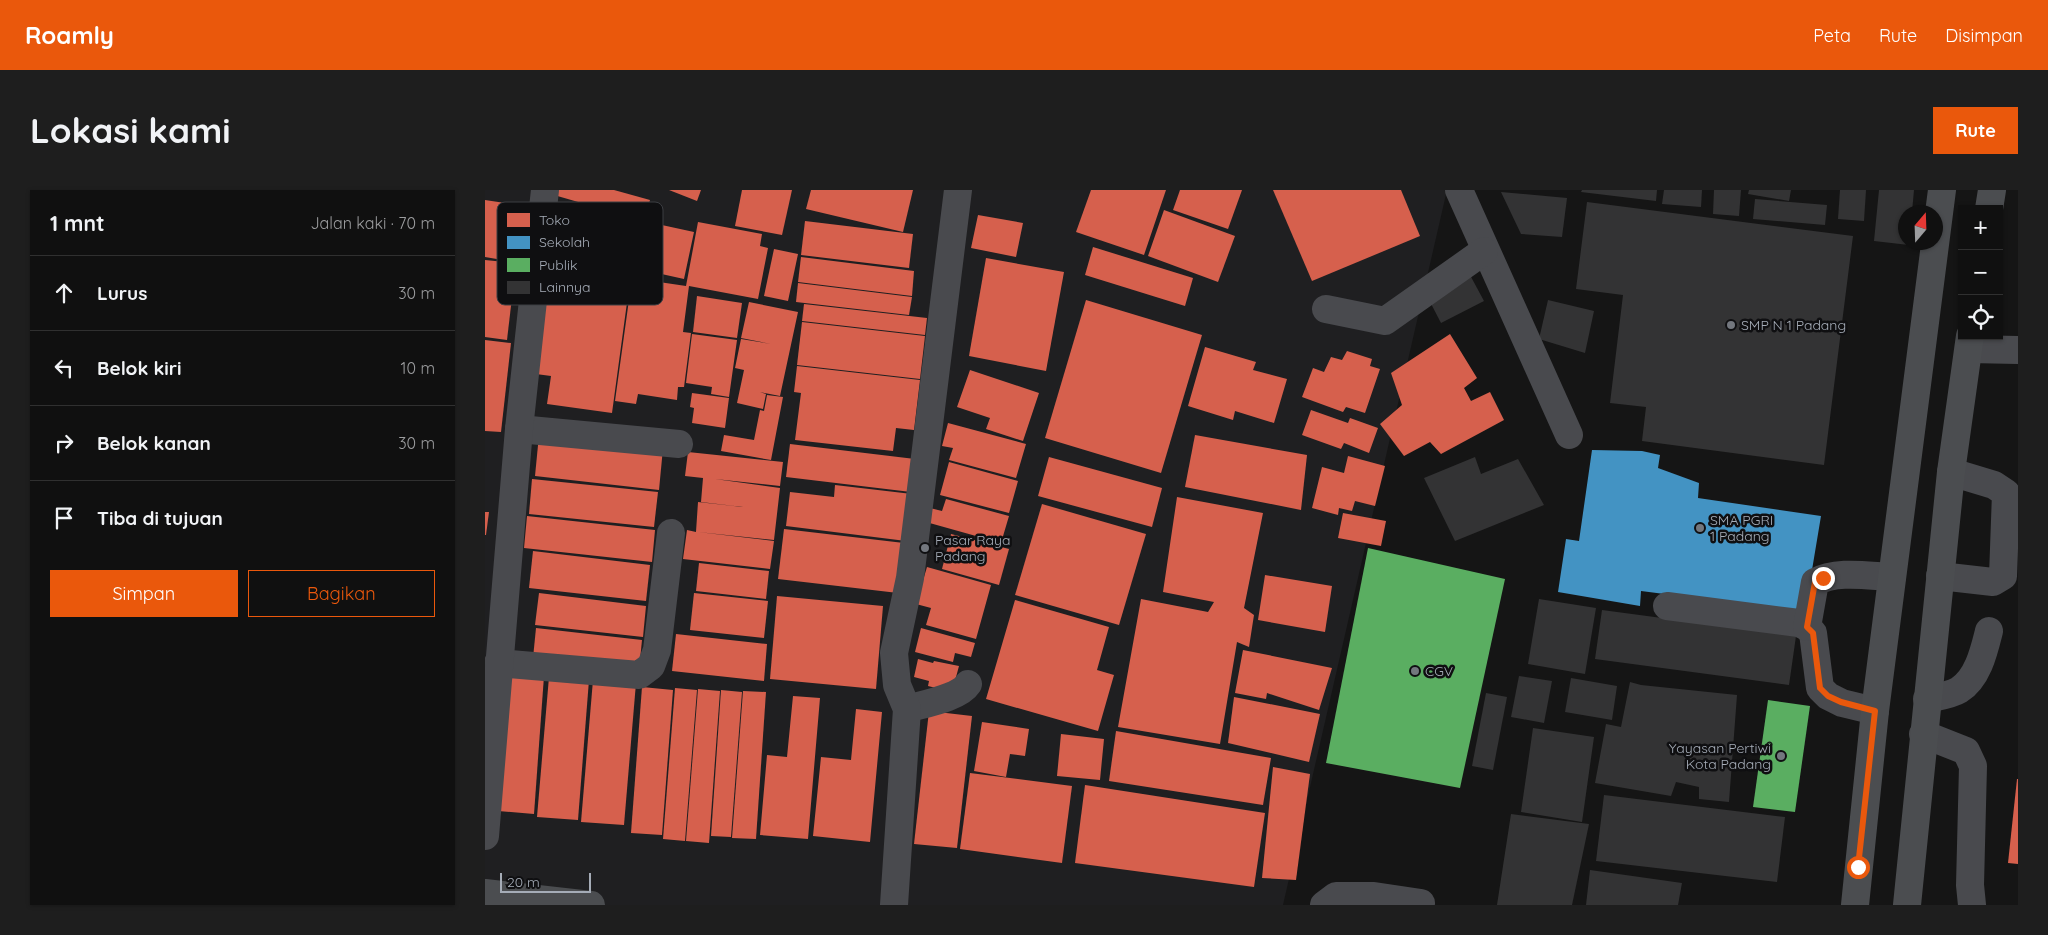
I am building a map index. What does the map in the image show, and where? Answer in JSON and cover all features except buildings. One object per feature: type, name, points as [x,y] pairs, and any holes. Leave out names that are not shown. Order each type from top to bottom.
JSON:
[{"type":"main road","points":[[1855,905],[1875,711],[1943,190]]},
{"type":"main road","points":[[1990,205],[1992,190]]},
{"type":"main road","points":[[1907,905],[1951,472],[1969,343]]},
{"type":"main road","points":[[485,893],[589,905]]},
{"type":"street","points":[[894,905],[907,709],[897,685],[894,653],[911,578],[958,190]]},
{"type":"street","points":[[1459,190],[1484,250],[1569,435]]},
{"type":"street","points":[[1326,309],[1385,321],[1484,250]]},
{"type":"street","points":[[485,836],[519,429],[532,305]]},
{"type":"street","points":[[1969,343],[2018,350]]},
{"type":"street","points":[[519,429],[679,444]]},
{"type":"street","points":[[1940,576],[1993,582],[2003,576],[2006,493],[1994,485],[1951,472]]},
{"type":"street","points":[[499,663],[639,675],[651,666],[657,650],[671,532]]},
{"type":"street","points":[[1807,627],[1815,582],[1823,578],[1840,575],[1892,578]]},
{"type":"street","points":[[1667,606],[1799,623],[1807,627],[1813,633],[1820,688],[1828,696],[1841,702],[1875,711]]},
{"type":"street","points":[[1927,699],[1958,691],[1972,677],[1982,659],[1989,630]]},
{"type":"street","points":[[907,709],[949,697],[964,690],[968,684]]},
{"type":"street","points":[[1923,734],[1966,751],[1973,766],[1970,885],[1972,905]]},
{"type":"street","points":[[1324,905],[1336,896],[1374,896],[1421,904]]},
{"type":"shaded area","name":"Pasar Raya Padang","points":[[485,190],[1447,190],[1283,905],[485,905]]},
{"type":"place","name":"SMP N 1 Padang","points":[[1731,325]]},
{"type":"place","name":"SMA PGRI 1 Padang","points":[[1700,528]]},
{"type":"place","name":"Pasar Raya Padang","points":[[925,548]]},
{"type":"place","name":"CGV","points":[[1415,671]]},
{"type":"place","name":"Yayasan Pertiwi Kota Padang","points":[[1781,756]]},
{"type":"route","points":[[1823,578],[1815,582],[1807,627],[1813,633],[1820,688],[1828,696],[1841,702],[1875,711],[1858,867]]}]
